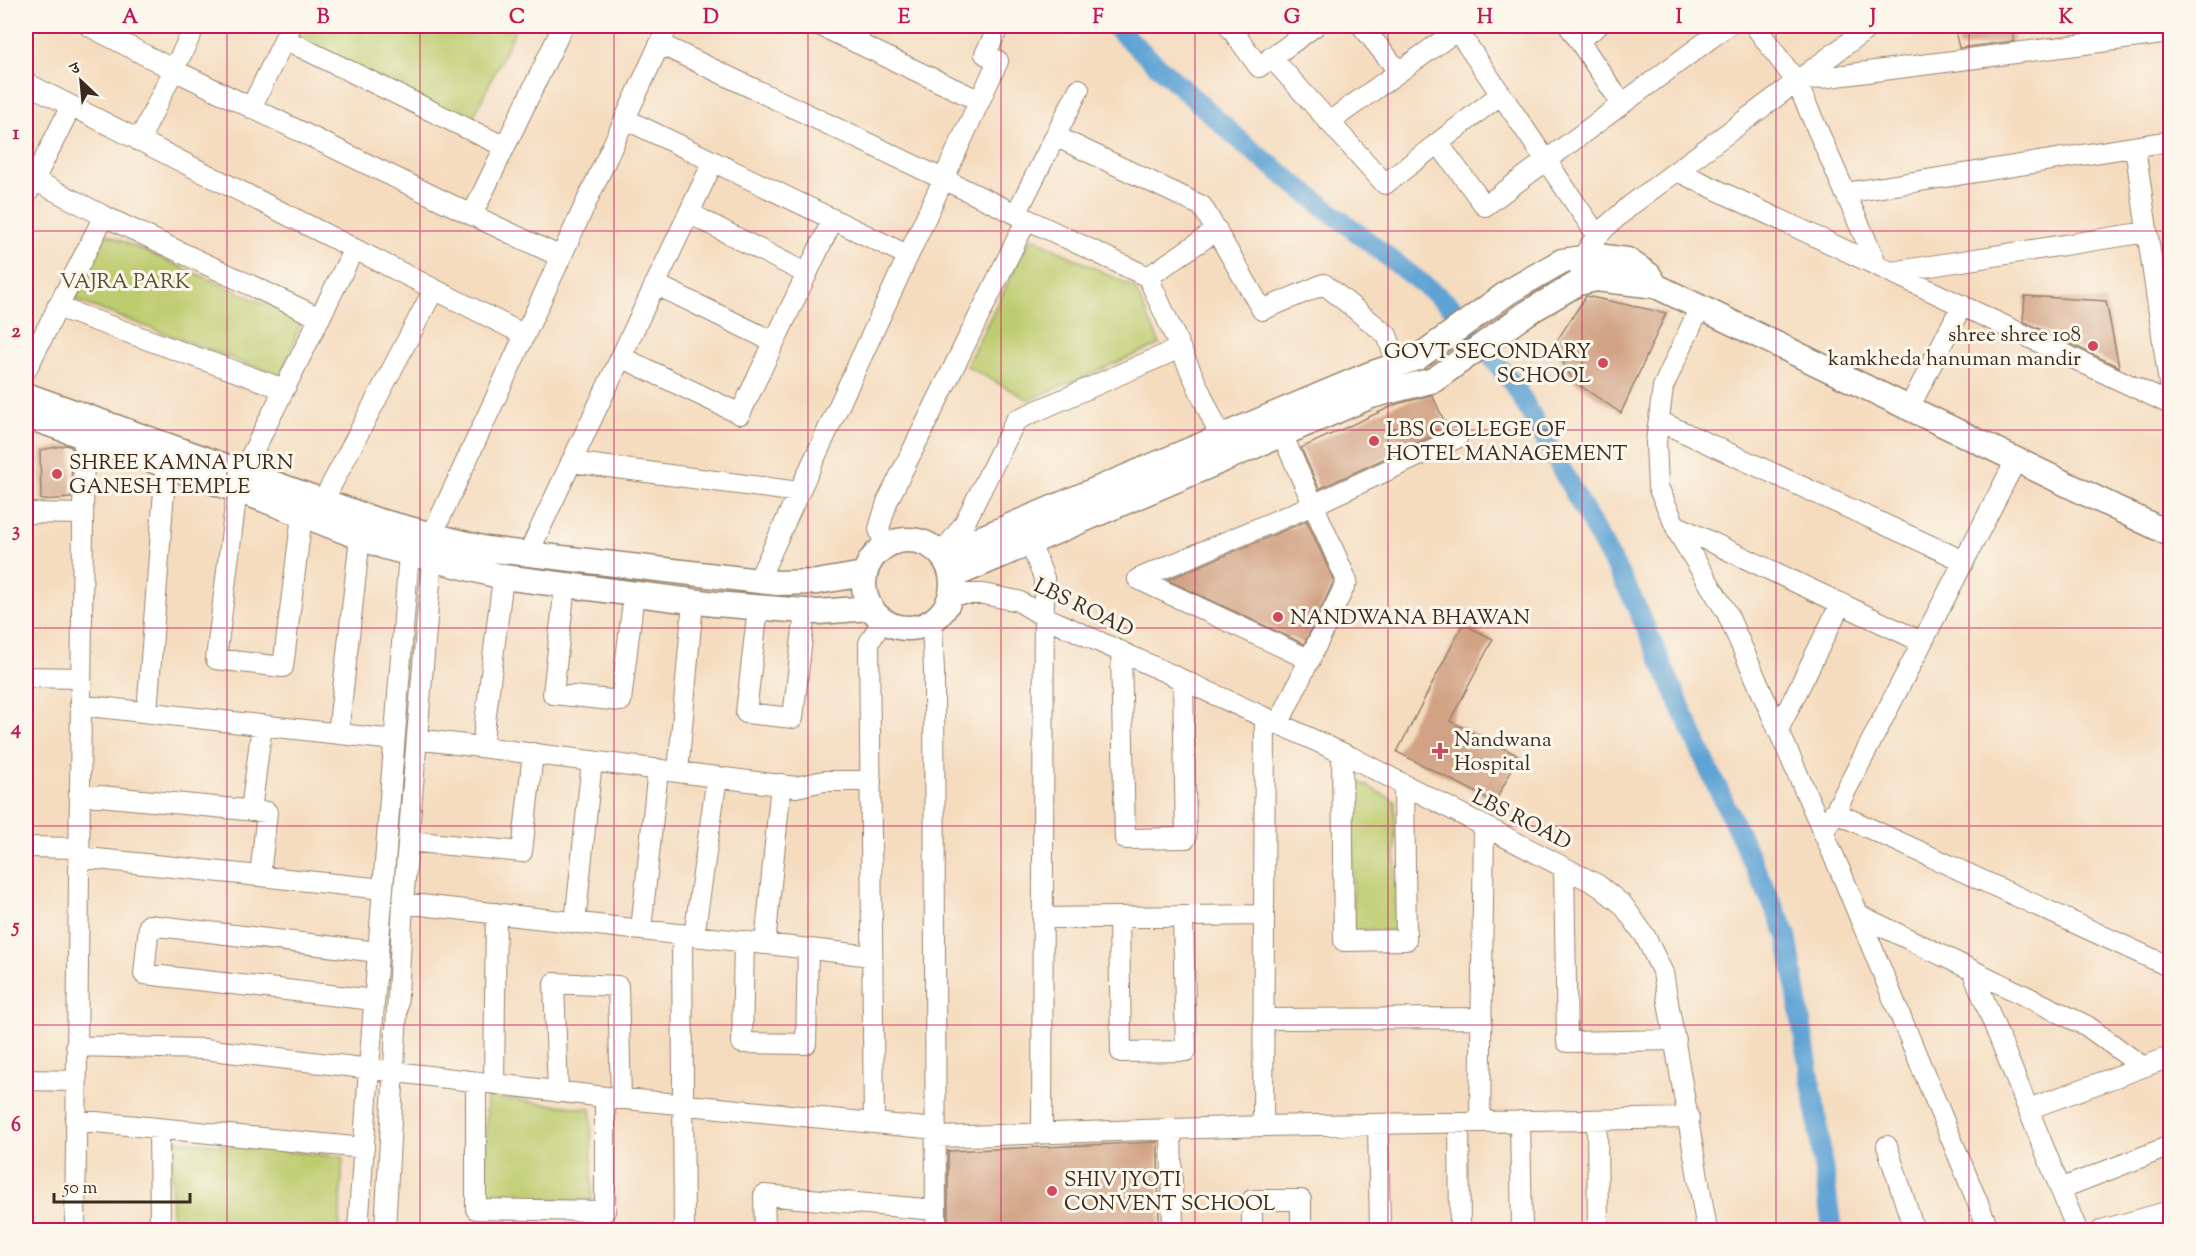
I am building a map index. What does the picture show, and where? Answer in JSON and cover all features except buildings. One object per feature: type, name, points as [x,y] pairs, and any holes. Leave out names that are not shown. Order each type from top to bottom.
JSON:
[{"type":"street","points":[[139,141],[195,26]]},
{"type":"street","points":[[472,215],[563,26]]},
{"type":"street","points":[[385,1230],[403,903],[432,559],[432,535],[668,26]]},
{"type":"street","points":[[821,26],[859,34],[980,101]]},
{"type":"street","points":[[758,581],[998,61],[984,54],[998,26]]},
{"type":"street","points":[[1229,26],[1329,122],[1385,184],[1501,94]]},
{"type":"street","points":[[1265,62],[1315,26]]},
{"type":"street","points":[[1362,26],[1399,72]]},
{"type":"street","points":[[1598,26],[1574,33],[1622,104]]},
{"type":"street","points":[[1438,143],[1485,206],[1727,26]]},
{"type":"street","points":[[1755,26],[1796,81],[1845,193],[1884,269]]},
{"type":"street","points":[[1578,283],[1582,258],[1597,235],[1631,205],[1871,26]]},
{"type":"street","points":[[96,27],[174,70],[561,257]]},
{"type":"street","points":[[1329,122],[1460,28],[1501,94],[1597,235]]},
{"type":"street","points":[[251,108],[288,32],[505,147]]},
{"type":"street","points":[[1796,81],[2170,33]]},
{"type":"street","points":[[660,44],[1148,277],[1225,447]]},
{"type":"street","points":[[26,83],[525,335]]},
{"type":"street","points":[[885,546],[879,530],[887,502],[1079,89]]},
{"type":"street","points":[[71,106],[28,184],[104,216],[320,318]]},
{"type":"street","points":[[625,119],[907,255]]},
{"type":"street","points":[[1056,136],[1202,206],[1262,310],[1324,284],[1387,335],[1407,361]]},
{"type":"street","points":[[1845,193],[2170,141]]},
{"type":"street","points":[[2134,147],[2170,390]]},
{"type":"street","points":[[528,554],[713,162]]},
{"type":"street","points":[[1677,171],[2170,404]]},
{"type":"street","points":[[689,213],[807,274]]},
{"type":"street","points":[[26,370],[104,216]]},
{"type":"street","points":[[621,357],[740,414],[833,219]]},
{"type":"street","points":[[1148,277],[1217,230]]},
{"type":"street","points":[[1884,269],[2147,232]]},
{"type":"street","points":[[302,515],[283,667],[216,660],[240,481],[354,249]]},
{"type":"street","points":[[953,585],[1030,543],[1370,374],[1407,361],[1510,291],[1562,261],[1597,256],[1627,260],[1649,275],[1656,286]]},
{"type":"street","points":[[942,555],[1225,447],[1282,434],[1371,396],[1434,380],[1527,313],[1578,283],[1596,279],[1656,286],[2170,534]]},
{"type":"street","points":[[655,284],[774,342]]},
{"type":"street","points":[[323,501],[434,289]]},
{"type":"street","points":[[1909,408],[1962,305]]},
{"type":"street","points":[[57,307],[284,389]]},
{"type":"street","points":[[1700,307],[1663,387],[1656,442],[1658,487],[1675,525],[1727,614],[1859,915],[1989,1230]]},
{"type":"street","points":[[942,555],[964,524],[1016,420],[1180,348]]},
{"type":"street","points":[[26,395],[240,481],[302,515],[360,537],[432,559],[503,577],[693,601],[805,611],[876,614]]},
{"type":"street","points":[[26,416],[166,465],[323,501],[376,520],[486,549],[777,583],[817,582],[864,574]]},
{"type":"street","points":[[1659,421],[1964,561]]},
{"type":"street","points":[[1263,1126],[1264,915],[1272,720],[1310,660],[1347,581],[1282,434]]},
{"type":"street","points":[[75,1230],[84,436]]},
{"type":"street","points":[[1310,660],[1138,579],[1313,505],[1457,438]]},
{"type":"street","points":[[1824,833],[2016,460]]},
{"type":"street","points":[[571,462],[799,492]]},
{"type":"street","points":[[147,712],[166,465]]},
{"type":"street","points":[[26,513],[83,514]]},
{"type":"street","points":[[1675,525],[1922,642]]},
{"type":"street","points":[[358,1230],[409,553],[432,535]]},
{"type":"street","points":[[338,734],[360,537]]},
{"type":"street","points":[[901,540],[918,540],[934,547],[942,555],[953,585],[945,610],[932,622],[916,628],[898,628],[876,614],[864,591],[864,574],[872,558],[885,546],[901,540]]},
{"type":"street","points":[[1030,543],[1044,578],[1042,1134]]},
{"type":"street","points":[[482,747],[503,577]]},
{"type":"street","points":[[566,585],[553,694],[621,701],[634,593]]},
{"type":"street","name":"LBS ROAD","points":[[953,585],[1018,601],[1043,616],[1342,753],[1598,885],[1623,905],[1645,936],[1663,973],[1707,1230]]},
{"type":"street","points":[[678,772],[693,601]]},
{"type":"street","points":[[1778,730],[1841,603]]},
{"type":"street","points":[[758,607],[746,713],[793,718],[805,611]]},
{"type":"street","points":[[874,1123],[869,643],[876,614]]},
{"type":"street","points":[[932,622],[936,1230]]},
{"type":"street","points":[[1121,651],[1125,839],[1186,838],[1183,680]]},
{"type":"street","points":[[26,677],[81,678]]},
{"type":"street","points":[[80,705],[394,740]]},
{"type":"street","points":[[251,811],[262,725]]},
{"type":"street","points":[[417,739],[796,787],[824,781],[871,781]]},
{"type":"street","points":[[408,841],[522,852],[532,753]]},
{"type":"street","points":[[1342,753],[1344,941],[1406,940],[1404,785]]},
{"type":"street","points":[[575,922],[592,761]]},
{"type":"street","points":[[641,930],[658,769]]},
{"type":"street","points":[[684,1230],[688,935],[717,777]]},
{"type":"street","points":[[765,944],[781,784]]},
{"type":"street","points":[[79,794],[267,812],[260,876]]},
{"type":"street","points":[[1834,812],[2170,967]]},
{"type":"street","points":[[1480,1122],[1484,826]]},
{"type":"street","points":[[26,847],[383,889]]},
{"type":"street","points":[[1564,868],[1567,1042],[1676,1040]]},
{"type":"street","points":[[403,903],[872,956]]},
{"type":"street","points":[[496,914],[476,1209],[605,1211],[618,986],[554,983],[558,1092]]},
{"type":"street","points":[[1042,918],[1264,915]]},
{"type":"street","points":[[1859,915],[2087,1026],[2143,1067]]},
{"type":"street","points":[[1119,917],[1121,1052],[1186,1051],[1183,916]]},
{"type":"street","points":[[374,1000],[144,974],[149,925],[378,952]]},
{"type":"street","points":[[744,942],[742,1043],[806,1044],[808,949]]},
{"type":"street","points":[[1972,970],[2077,1230]]},
{"type":"street","points":[[1264,1019],[1482,1018]]},
{"type":"street","points":[[76,1046],[204,1049],[558,1092],[874,1123],[936,1133],[1042,1134],[1263,1126],[1689,1118]]},
{"type":"street","points":[[2028,1109],[2170,1057]]},
{"type":"street","points":[[26,1080],[76,1082]]},
{"type":"street","points":[[75,1120],[159,1130],[364,1148]]},
{"type":"street","points":[[1598,1120],[1598,1230]]},
{"type":"street","points":[[1520,1121],[1522,1230]]},
{"type":"street","points":[[1459,1123],[1460,1230]]},
{"type":"street","points":[[1378,1124],[1380,1230]]},
{"type":"street","points":[[159,1130],[160,1230]]},
{"type":"street","points":[[1171,1130],[1173,1230]]},
{"type":"street","points":[[1887,1146],[1914,1230]]},
{"type":"street","points":[[2060,1189],[2170,1146]]},
{"type":"street","points":[[765,1230],[765,1195],[936,1210]]},
{"type":"street","points":[[1252,1230],[1252,1200],[1301,1200],[1301,1230]]},
{"type":"street","points":[[2102,1230],[2170,1211]]},
{"type":"green space","points":[[300,26],[517,26],[471,122],[294,38]]},
{"type":"green space","name":"VAJRA PARK","points":[[106,234],[302,320],[280,376],[75,300]]},
{"type":"green space","points":[[1031,237],[1135,288],[1160,344],[1029,400],[966,366]]},
{"type":"green space","points":[[1352,778],[1395,801],[1396,930],[1353,931]]},
{"type":"green space","points":[[487,1097],[591,1109],[592,1200],[484,1198]]},
{"type":"green space","points":[[171,1140],[343,1157],[339,1230],[172,1230]]},
{"type":"waterway","points":[[1114,26],[1245,145],[1452,307],[1517,389],[1632,597],[1709,770],[1787,935],[1832,1230]]},
{"type":"place","name":"shree shree 108 kamkheda hanuman mandir","points":[[2093,346]]},
{"type":"place","name":"GOVT SECONDARY SCHOOL","points":[[1603,363]]},
{"type":"place","name":"LBS COLLEGE OF HOTEL MANAGEMENT","points":[[1374,441]]},
{"type":"place","name":"SHREE KAMNA PURN GANESH TEMPLE","points":[[57,474]]},
{"type":"place","name":"NANDWANA BHAWAN","points":[[1278,617]]},
{"type":"place","name":"Nandwana Hospital","points":[[1440,751]]},
{"type":"place","name":"SHIV JYOTI CONVENT SCHOOL","points":[[1052,1191]]}]
